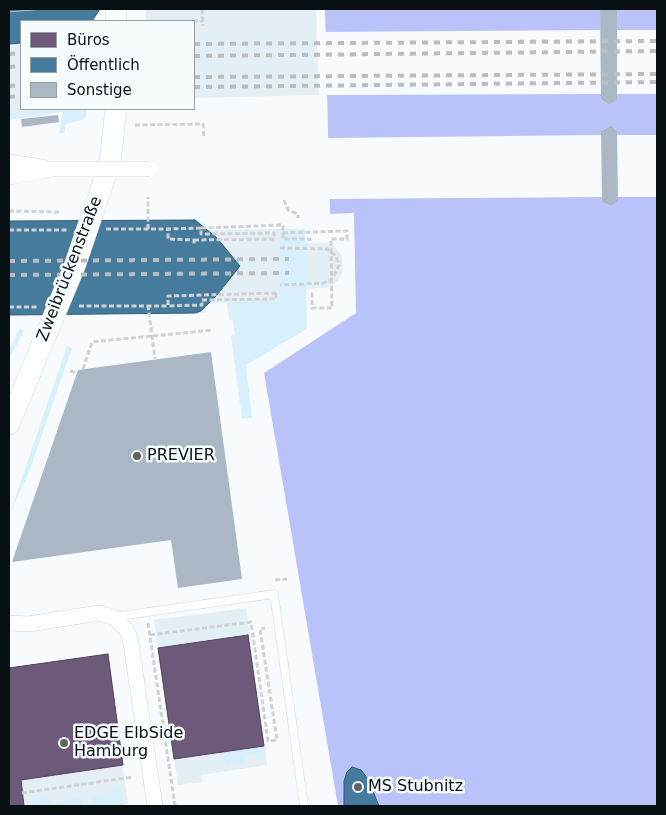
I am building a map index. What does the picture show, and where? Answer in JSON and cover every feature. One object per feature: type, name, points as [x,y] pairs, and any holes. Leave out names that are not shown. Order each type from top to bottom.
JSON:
[{"type":"main road","name":"Zweibrückenstraße","points":[[9,424],[75,265],[110,162],[116,110]]},
{"type":"street","points":[[9,162],[54,169],[150,169]]},
{"type":"street","points":[[9,177],[54,169]]},
{"type":"street","points":[[9,623],[29,624],[99,613],[113,617],[121,622],[130,637],[155,806]]},
{"type":"lane","points":[[113,617],[274,594],[304,806]]},
{"type":"path","points":[[202,9],[203,26]]},
{"type":"path","points":[[195,21],[203,21]]},
{"type":"path","points":[[135,125],[203,124],[204,138]]},
{"type":"path","points":[[148,197],[148,229]]},
{"type":"path","points":[[284,200],[288,210],[298,214],[298,218]]},
{"type":"path","points":[[9,211],[59,212]]},
{"type":"path","points":[[203,227],[201,234],[274,233],[274,239],[194,242],[168,238],[168,229],[203,227],[283,225],[283,239],[310,239],[310,242]]},
{"type":"path","points":[[283,233],[347,231],[347,239],[331,239],[332,308],[312,308],[312,290]]},
{"type":"path","points":[[280,248],[327,249],[336,256],[339,265],[333,278],[324,283],[280,285]]},
{"type":"path","points":[[69,306],[168,306],[202,305],[202,300],[276,299],[276,293],[194,293],[168,296],[168,306]]},
{"type":"path","points":[[148,305],[155,360]]},
{"type":"path","points":[[9,307],[39,306]]},
{"type":"path","points":[[82,369],[92,342],[212,330]]},
{"type":"path","points":[[70,371],[77,373]]},
{"type":"path","points":[[148,620],[175,806]]},
{"type":"path","points":[[150,635],[251,622],[268,741],[276,740],[261,633]]},
{"type":"path","points":[[22,793],[133,777]]},
{"type":"shaded area","points":[[9,9],[90,9],[89,20],[20,20],[20,110],[32,110],[9,113]]},
{"type":"shaded area","points":[[146,9],[316,9],[319,95],[195,98],[195,20],[146,20]]},
{"type":"shaded area","points":[[32,110],[87,110],[85,119],[66,124],[64,133],[59,133],[63,112],[9,120],[9,113]]},
{"type":"shaded area","points":[[195,220],[205,223],[206,230],[280,229],[280,243],[328,243],[334,246],[342,256],[343,272],[338,281],[327,288],[281,290],[280,301],[210,303],[206,307],[206,313],[9,315],[9,221]]},
{"type":"shaded area","points":[[280,229],[305,229],[307,329],[246,365],[252,418],[242,419],[231,336],[235,335],[233,320],[229,320],[227,302],[280,301]]},
{"type":"shaded area","points":[[20,328],[24,331],[9,359],[9,349]]},
{"type":"shaded area","points":[[67,346],[72,348],[29,472],[9,516]]},
{"type":"shaded area","points":[[246,608],[267,765],[201,775],[202,782],[178,785],[154,620]]},
{"type":"shaded area","name":"EDGE ElbSide Hamburg","points":[[108,654],[128,804],[114,806],[9,806],[9,668]]},
{"type":"shaded area","points":[[265,746],[266,757],[258,758],[255,754],[247,755],[242,763],[226,765],[222,752]]},
{"type":"shaded area","points":[[117,788],[120,791],[123,806],[93,806],[92,795],[102,795]]},
{"type":"shaded area","points":[[43,796],[54,803],[79,797],[83,806],[33,806],[33,798]]},
{"type":"water","points":[[325,9],[600,9],[601,99],[609,105],[617,99],[617,9],[657,9],[657,806],[338,806],[264,373],[356,313],[354,213],[330,214]],"holes":[[[611,125],[617,131],[618,202],[610,206],[602,202],[601,131]]]},
{"type":"pier","points":[[602,30],[603,94],[325,95],[323,32]]},
{"type":"pier","points":[[614,30],[657,30],[657,94],[614,94]]},
{"type":"pier","points":[[603,135],[604,197],[328,199],[326,138]]},
{"type":"pier","points":[[614,135],[657,135],[657,197],[615,197]]},
{"type":"building: Büros","points":[[248,635],[264,746],[174,759],[158,648]]},
{"type":"building: Büros","name":"EDGE ElbSide Hamburg","points":[[108,654],[123,765],[21,780],[24,806],[9,806],[9,668]]},
{"type":"building: Öffentlich","points":[[9,9],[100,9],[93,20],[20,20],[20,43],[9,44]]},
{"type":"building: Öffentlich","points":[[195,220],[217,238],[240,266],[217,295],[201,311],[195,313],[9,315],[9,221]]},
{"type":"building: Öffentlich","name":"MS Stubnitz","points":[[352,767],[361,770],[368,779],[379,806],[344,806],[344,781],[347,772]]},
{"type":"building: Sonstige","points":[[600,9],[617,9],[617,100],[609,105],[601,99]]},
{"type":"building: Sonstige","points":[[58,115],[59,122],[22,127],[21,119]]},
{"type":"building: Sonstige","points":[[611,125],[617,131],[618,202],[610,206],[602,202],[601,131]]},
{"type":"building: Sonstige","name":"PREVIER","points":[[211,352],[242,579],[178,588],[171,540],[12,562],[78,370]]},
{"type":"tram line","points":[[9,12],[44,9]]},
{"type":"railway","points":[[195,44],[657,41]]},
{"type":"railway","points":[[195,56],[657,51]]},
{"type":"railway","points":[[9,54],[20,53]]},
{"type":"railway","points":[[9,67],[20,66]]},
{"type":"railway","points":[[195,77],[657,74]]},
{"type":"railway","points":[[195,87],[657,82]]},
{"type":"railway","points":[[9,86],[20,85]]},
{"type":"railway","points":[[9,97],[20,96]]},
{"type":"railway","points":[[9,261],[289,259]]},
{"type":"railway","points":[[9,275],[289,273]]},
{"type":"place","name":"PREVIER","points":[[137,456]]},
{"type":"place","name":"EDGE ElbSide Hamburg","points":[[64,743]]},
{"type":"place","name":"MS Stubnitz","points":[[358,787]]}]
